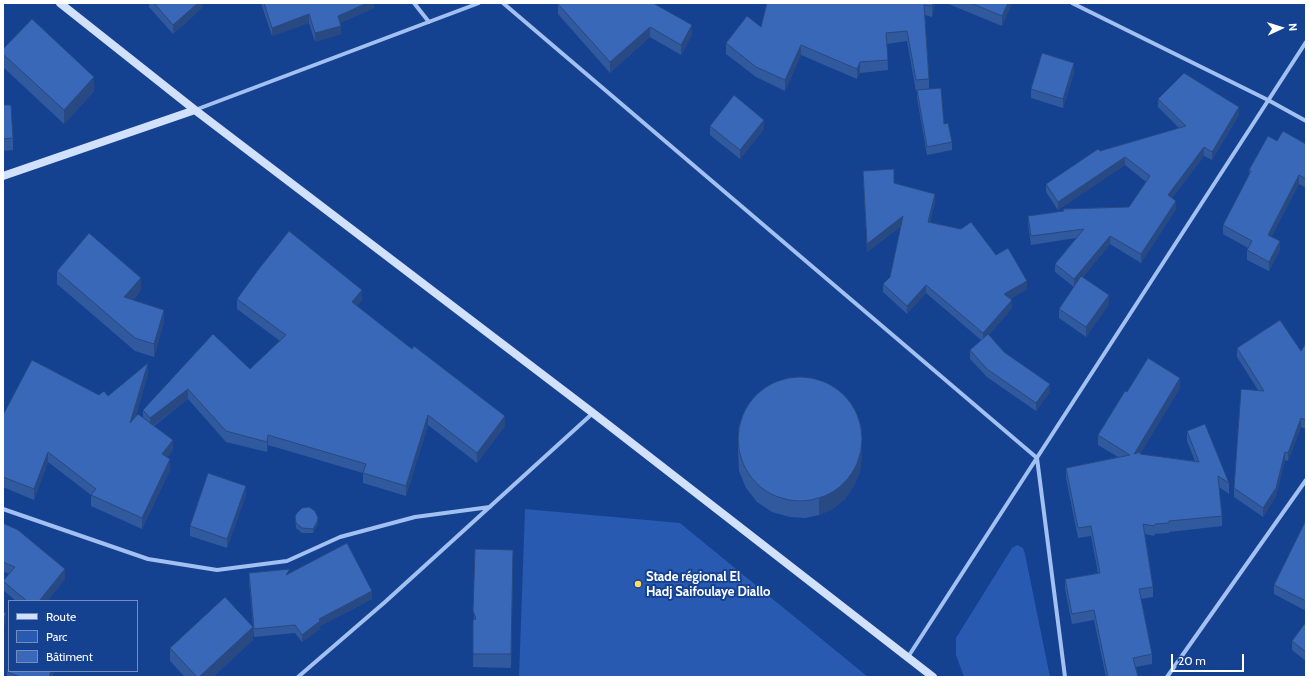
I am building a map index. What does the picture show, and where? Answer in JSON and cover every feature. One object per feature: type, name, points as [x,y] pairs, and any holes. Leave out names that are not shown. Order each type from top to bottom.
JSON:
[{"type":"street","points":[[60,3],[194,110],[593,413],[933,677]]},
{"type":"street","points":[[414,3],[429,22]]},
{"type":"street","points":[[3,176],[194,110],[479,3]]},
{"type":"street","points":[[503,3],[1037,458],[1065,677]]},
{"type":"street","points":[[1072,3],[1268,100],[1306,121]]},
{"type":"street","points":[[908,657],[1306,42]]},
{"type":"street","points":[[298,677],[385,602],[593,413]]},
{"type":"street","points":[[1166,677],[1306,480]]},
{"type":"street","points":[[3,509],[148,559],[217,570],[287,562],[340,537],[415,517],[490,507]]},
{"type":"green space","name":"Stade régional El Hadj Saifoulaye Diallo","points":[[525,509],[680,523],[868,677],[519,677]]},
{"type":"green space","points":[[1017,545],[1023,548],[1025,554],[1050,677],[964,677],[956,655],[956,638],[1012,548]]},
{"type":"building","points":[[154,3],[198,3],[173,25]]},
{"type":"building","points":[[264,3],[367,3],[338,16],[341,26],[315,33],[309,14],[272,28]]},
{"type":"building","points":[[653,3],[692,25],[681,45],[650,27],[610,62],[558,4]]},
{"type":"building","points":[[767,3],[933,3],[932,6],[924,5],[929,79],[916,80],[907,31],[886,33],[888,60],[860,62],[857,69],[801,45],[785,80],[756,67],[726,43],[747,16],[761,27]]},
{"type":"building","points":[[971,3],[1008,3],[1002,16]]},
{"type":"building","points":[[32,19],[94,77],[64,110],[3,54],[3,49]]},
{"type":"building","points":[[1042,53],[1074,63],[1063,99],[1031,89]]},
{"type":"building","points":[[1184,73],[1239,107],[1212,152],[1204,147],[1168,195],[1176,201],[1141,254],[1110,236],[1074,279],[1055,264],[1084,229],[1031,236],[1028,216],[1064,211],[1063,209],[1129,207],[1150,176],[1125,157],[1058,202],[1046,184],[1098,149],[1100,151],[1186,126],[1158,99]]},
{"type":"building","points":[[941,88],[944,124],[948,123],[952,142],[927,147],[917,90]]},
{"type":"building","points":[[734,95],[764,120],[740,150],[710,126]]},
{"type":"building","points":[[3,105],[11,105],[13,138],[3,139]]},
{"type":"building","points":[[1283,131],[1306,144],[1306,179],[1299,175],[1268,235],[1280,241],[1269,262],[1247,250],[1252,241],[1223,225],[1251,171],[1249,170],[1268,136],[1277,141]]},
{"type":"building","points":[[894,169],[894,183],[935,194],[928,222],[961,229],[971,222],[996,255],[1008,248],[1027,281],[1004,294],[1012,300],[983,333],[926,285],[907,306],[883,284],[890,277],[903,216],[867,244],[863,171]]},
{"type":"building","points":[[289,231],[362,290],[352,302],[412,349],[414,346],[505,416],[477,453],[428,415],[406,486],[363,473],[366,464],[268,435],[267,442],[226,431],[188,389],[150,418],[143,410],[213,334],[250,369],[286,335],[237,299]]},
{"type":"building","points":[[89,233],[141,278],[124,297],[164,310],[154,344],[135,338],[57,271]]},
{"type":"building","points":[[1081,276],[1109,295],[1086,327],[1059,309]]},
{"type":"building","points":[[1280,320],[1301,351],[1306,343],[1306,420],[1301,418],[1288,453],[1285,452],[1276,488],[1263,508],[1234,488],[1241,389],[1264,391],[1237,348]]},
{"type":"building","points":[[988,334],[1004,352],[1050,384],[1036,403],[987,369],[970,350]]},
{"type":"building","points":[[1148,358],[1180,378],[1134,454],[1140,452],[1140,454],[1199,462],[1187,431],[1205,424],[1229,483],[1218,476],[1222,516],[1169,521],[1169,523],[1155,524],[1154,526],[1143,524],[1153,587],[1139,589],[1152,654],[1133,658],[1138,677],[1108,677],[1094,610],[1072,614],[1065,579],[1100,573],[1091,526],[1078,528],[1066,468],[1130,455],[1098,435],[1125,391],[1127,392]]},
{"type":"building","points":[[32,360],[99,395],[104,391],[108,396],[148,363],[130,423],[138,414],[173,440],[162,454],[170,459],[142,518],[91,495],[96,489],[48,452],[34,489],[3,477],[3,415]]},
{"type":"building","points":[[800,377],[812,378],[824,382],[834,387],[844,395],[852,405],[857,415],[861,427],[861,451],[857,463],[852,473],[844,483],[834,491],[824,496],[812,500],[800,501],[788,500],[776,496],[766,491],[756,483],[748,473],[743,463],[739,451],[738,439],[739,427],[743,415],[748,405],[756,395],[766,387],[776,382],[788,378]]},
{"type":"building","points":[[208,473],[246,486],[227,539],[190,526]]},
{"type":"building","points":[[309,507],[315,511],[318,518],[313,529],[302,528],[296,523],[295,516],[297,513],[302,508]]},
{"type":"building","points":[[1306,520],[1306,601],[1274,585]]},
{"type":"building","points":[[3,523],[18,530],[65,569],[40,600],[26,600],[3,581],[15,567],[3,562]]},
{"type":"building","points":[[347,543],[372,591],[319,619],[320,621],[302,635],[295,625],[254,629],[249,573],[290,569],[286,575]]},
{"type":"building","points":[[475,549],[513,550],[511,654],[473,654],[473,620],[476,619],[473,611]]},
{"type":"building","points":[[225,597],[253,627],[199,677],[197,677],[170,648]]},
{"type":"building","points":[[3,612],[6,613],[3,622]]},
{"type":"building","points":[[1306,622],[1306,652],[1292,641]]},
{"type":"building","points":[[8,670],[8,672],[51,672],[49,677],[21,677],[7,672]]},
{"type":"place","name":"Stade régional El Hadj Saifoulaye Diallo","points":[[638,584]]}]
